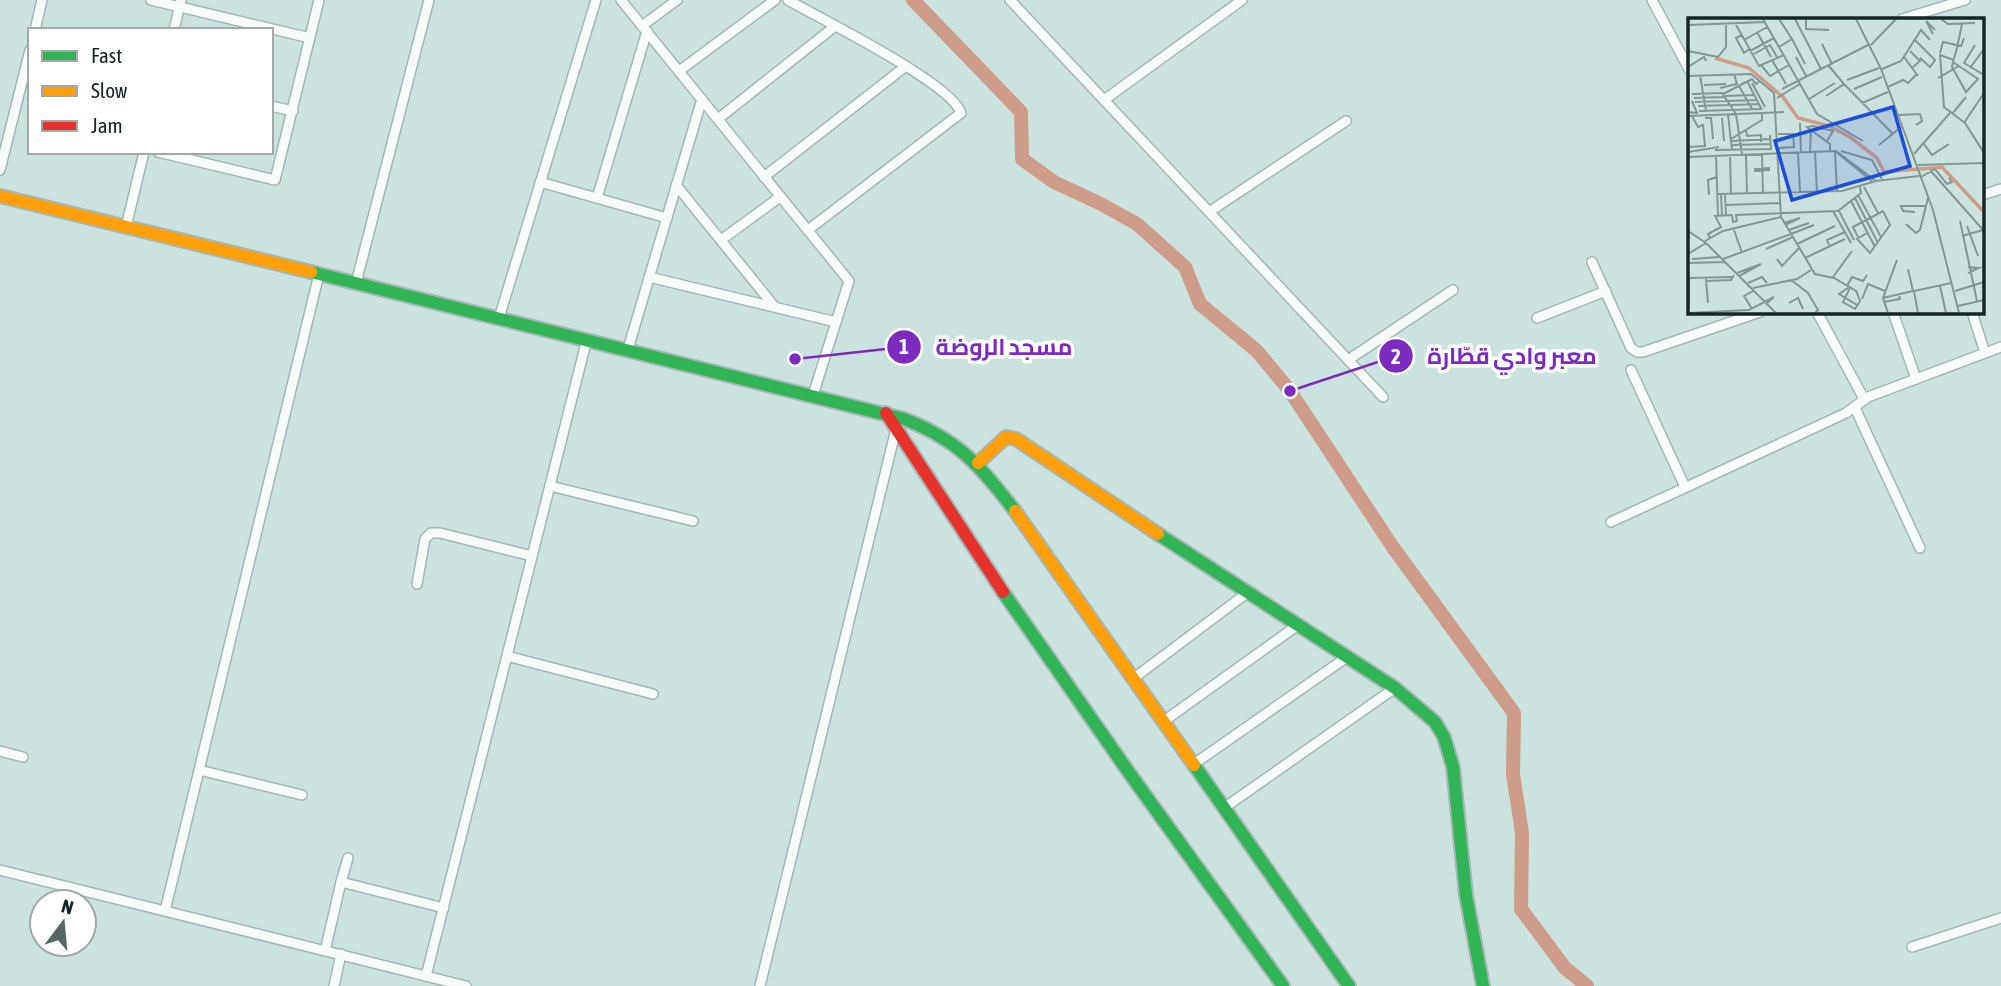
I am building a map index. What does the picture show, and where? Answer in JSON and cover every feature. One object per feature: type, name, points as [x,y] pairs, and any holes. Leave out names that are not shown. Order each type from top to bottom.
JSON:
[{"type":"street","points":[[35,28],[42,0]]},
{"type":"street","points":[[151,0],[180,3],[273,28]]},
{"type":"street","points":[[166,154],[275,180],[319,0]]},
{"type":"street","points":[[356,283],[429,0]]},
{"type":"street","points":[[499,318],[596,0]]},
{"type":"street","points":[[621,0],[849,281],[813,395]]},
{"type":"street","points":[[597,198],[644,29],[677,0]]},
{"type":"street","points":[[679,71],[775,0]]},
{"type":"street","points":[[788,0],[906,66],[939,89],[959,107],[961,113],[808,230]]},
{"type":"street","points":[[1010,0],[1383,397]]},
{"type":"street","points":[[1104,100],[1242,0]]},
{"type":"street","points":[[1652,0],[1688,67]]},
{"type":"street","points":[[1905,18],[1965,0]]},
{"type":"street","points":[[174,28],[180,3]]},
{"type":"street","points":[[718,119],[834,27]]},
{"type":"street","points":[[273,28],[310,38]]},
{"type":"street","points":[[0,170],[28,58]]},
{"type":"street","points":[[764,177],[906,66]]},
{"type":"street","points":[[628,349],[702,99]]},
{"type":"street","points":[[273,106],[293,111]]},
{"type":"street","points":[[1209,212],[1346,121]]},
{"type":"street","points":[[126,227],[144,154]]},
{"type":"street","points":[[540,182],[667,218]]},
{"type":"street","points":[[676,185],[774,307]]},
{"type":"street","points":[[1983,195],[2001,189]]},
{"type":"street","points":[[0,196],[886,413],[929,427],[957,444],[978,463],[1021,518],[1349,986]]},
{"type":"street","points":[[721,240],[780,197]]},
{"type":"street","points":[[1592,262],[1631,348],[1640,352],[1757,313]]},
{"type":"street","points":[[165,911],[319,274]]},
{"type":"street","points":[[649,277],[836,322]]},
{"type":"street","points":[[1348,360],[1453,290]]},
{"type":"street","points":[[1537,318],[1606,291]]},
{"type":"street","points":[[1818,313],[1864,399]]},
{"type":"street","points":[[1893,313],[1916,379]]},
{"type":"street","points":[[1972,313],[1985,353]]},
{"type":"street","points":[[426,976],[587,339]]},
{"type":"street","points":[[1611,522],[1855,408],[1864,399],[2001,347]]},
{"type":"street","points":[[1632,370],[1685,487]]},
{"type":"street","points":[[1855,408],[1920,548]]},
{"type":"street","points":[[886,413],[929,482],[1078,703],[1283,986]]},
{"type":"street","points":[[760,986],[896,429]]},
{"type":"street","points":[[978,463],[1006,437],[1016,439],[1395,688],[1438,724],[1449,751],[1454,778],[1470,923],[1483,986]]},
{"type":"street","points":[[550,486],[694,521]]},
{"type":"street","points":[[417,584],[425,539],[431,533],[532,555]]},
{"type":"street","points":[[1134,678],[1247,593]]},
{"type":"street","points":[[1164,721],[1298,625]]},
{"type":"street","points":[[507,656],[653,694]]},
{"type":"street","points":[[1194,764],[1347,657]]},
{"type":"street","points":[[1224,808],[1395,688]]},
{"type":"street","points":[[0,751],[23,757]]},
{"type":"street","points":[[199,770],[302,795]]},
{"type":"street","points":[[325,951],[348,858]]},
{"type":"street","points":[[0,870],[466,986]]},
{"type":"street","points":[[341,882],[444,908]]},
{"type":"street","points":[[1912,947],[2001,918]]},
{"type":"street","points":[[334,986],[341,954]]},
{"type":"waterway","points":[[913,0],[1021,112],[1022,159],[1054,182],[1137,224],[1185,267],[1200,304],[1257,351],[1290,391],[1392,546],[1514,713],[1513,774],[1522,833],[1521,909],[1565,968],[1587,986]]},
{"type":"traffic: fast","points":[[311,272],[904,419],[954,445],[979,468],[1015,511]]},
{"type":"traffic: fast","points":[[1158,534],[1395,688],[1435,722],[1444,737],[1453,767],[1466,895],[1483,986]]},
{"type":"traffic: fast","points":[[1003,592],[1283,986]]},
{"type":"traffic: fast","points":[[1194,765],[1349,986]]},
{"type":"traffic: slow","points":[[0,196],[311,272]]},
{"type":"traffic: slow","points":[[978,463],[1006,437],[1016,439],[1158,534]]},
{"type":"traffic: slow","points":[[1015,511],[1194,765]]},
{"type":"traffic: jam","points":[[886,413],[1003,592]]},
{"type":"place","name":"مسجد الروضة","points":[[795,359]]},
{"type":"place","name":"معبر وادي قطّارة","points":[[1290,391]]}]
